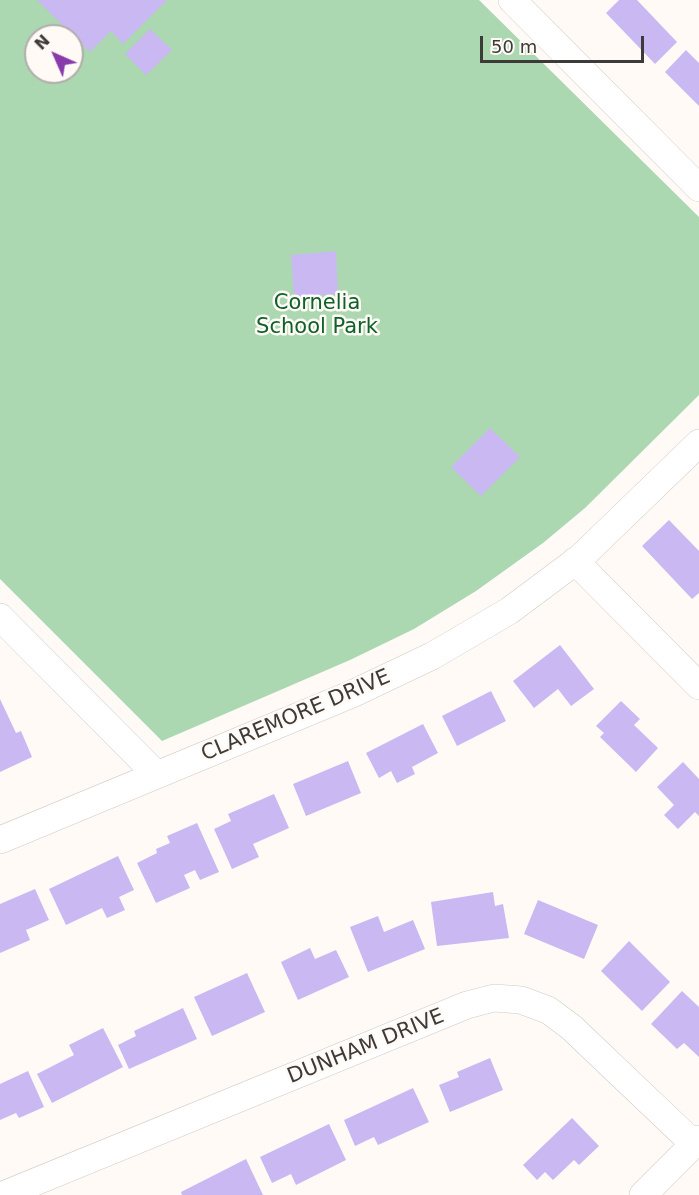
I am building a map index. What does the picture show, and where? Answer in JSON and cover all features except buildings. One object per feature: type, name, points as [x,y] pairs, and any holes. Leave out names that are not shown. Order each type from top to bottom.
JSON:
[{"type":"street","points":[[512,0],[699,188]]},
{"type":"street","name":"CLAREMORE DRIVE","points":[[0,840],[352,694],[432,656],[509,611],[575,561],[699,443]]},
{"type":"street","points":[[575,561],[699,686]]},
{"type":"street","points":[[0,616],[157,775]]},
{"type":"street","name":"DUNHAM DRIVE","points":[[3,1195],[467,1005],[494,998],[521,1000],[548,1010],[571,1027],[696,1142]]},
{"type":"street","points":[[643,1195],[696,1142]]},
{"type":"green space","name":"Cornelia School Park","points":[[0,0],[479,0],[699,217],[699,395],[585,508],[543,543],[476,591],[414,629],[350,660],[162,741],[0,579]]}]
